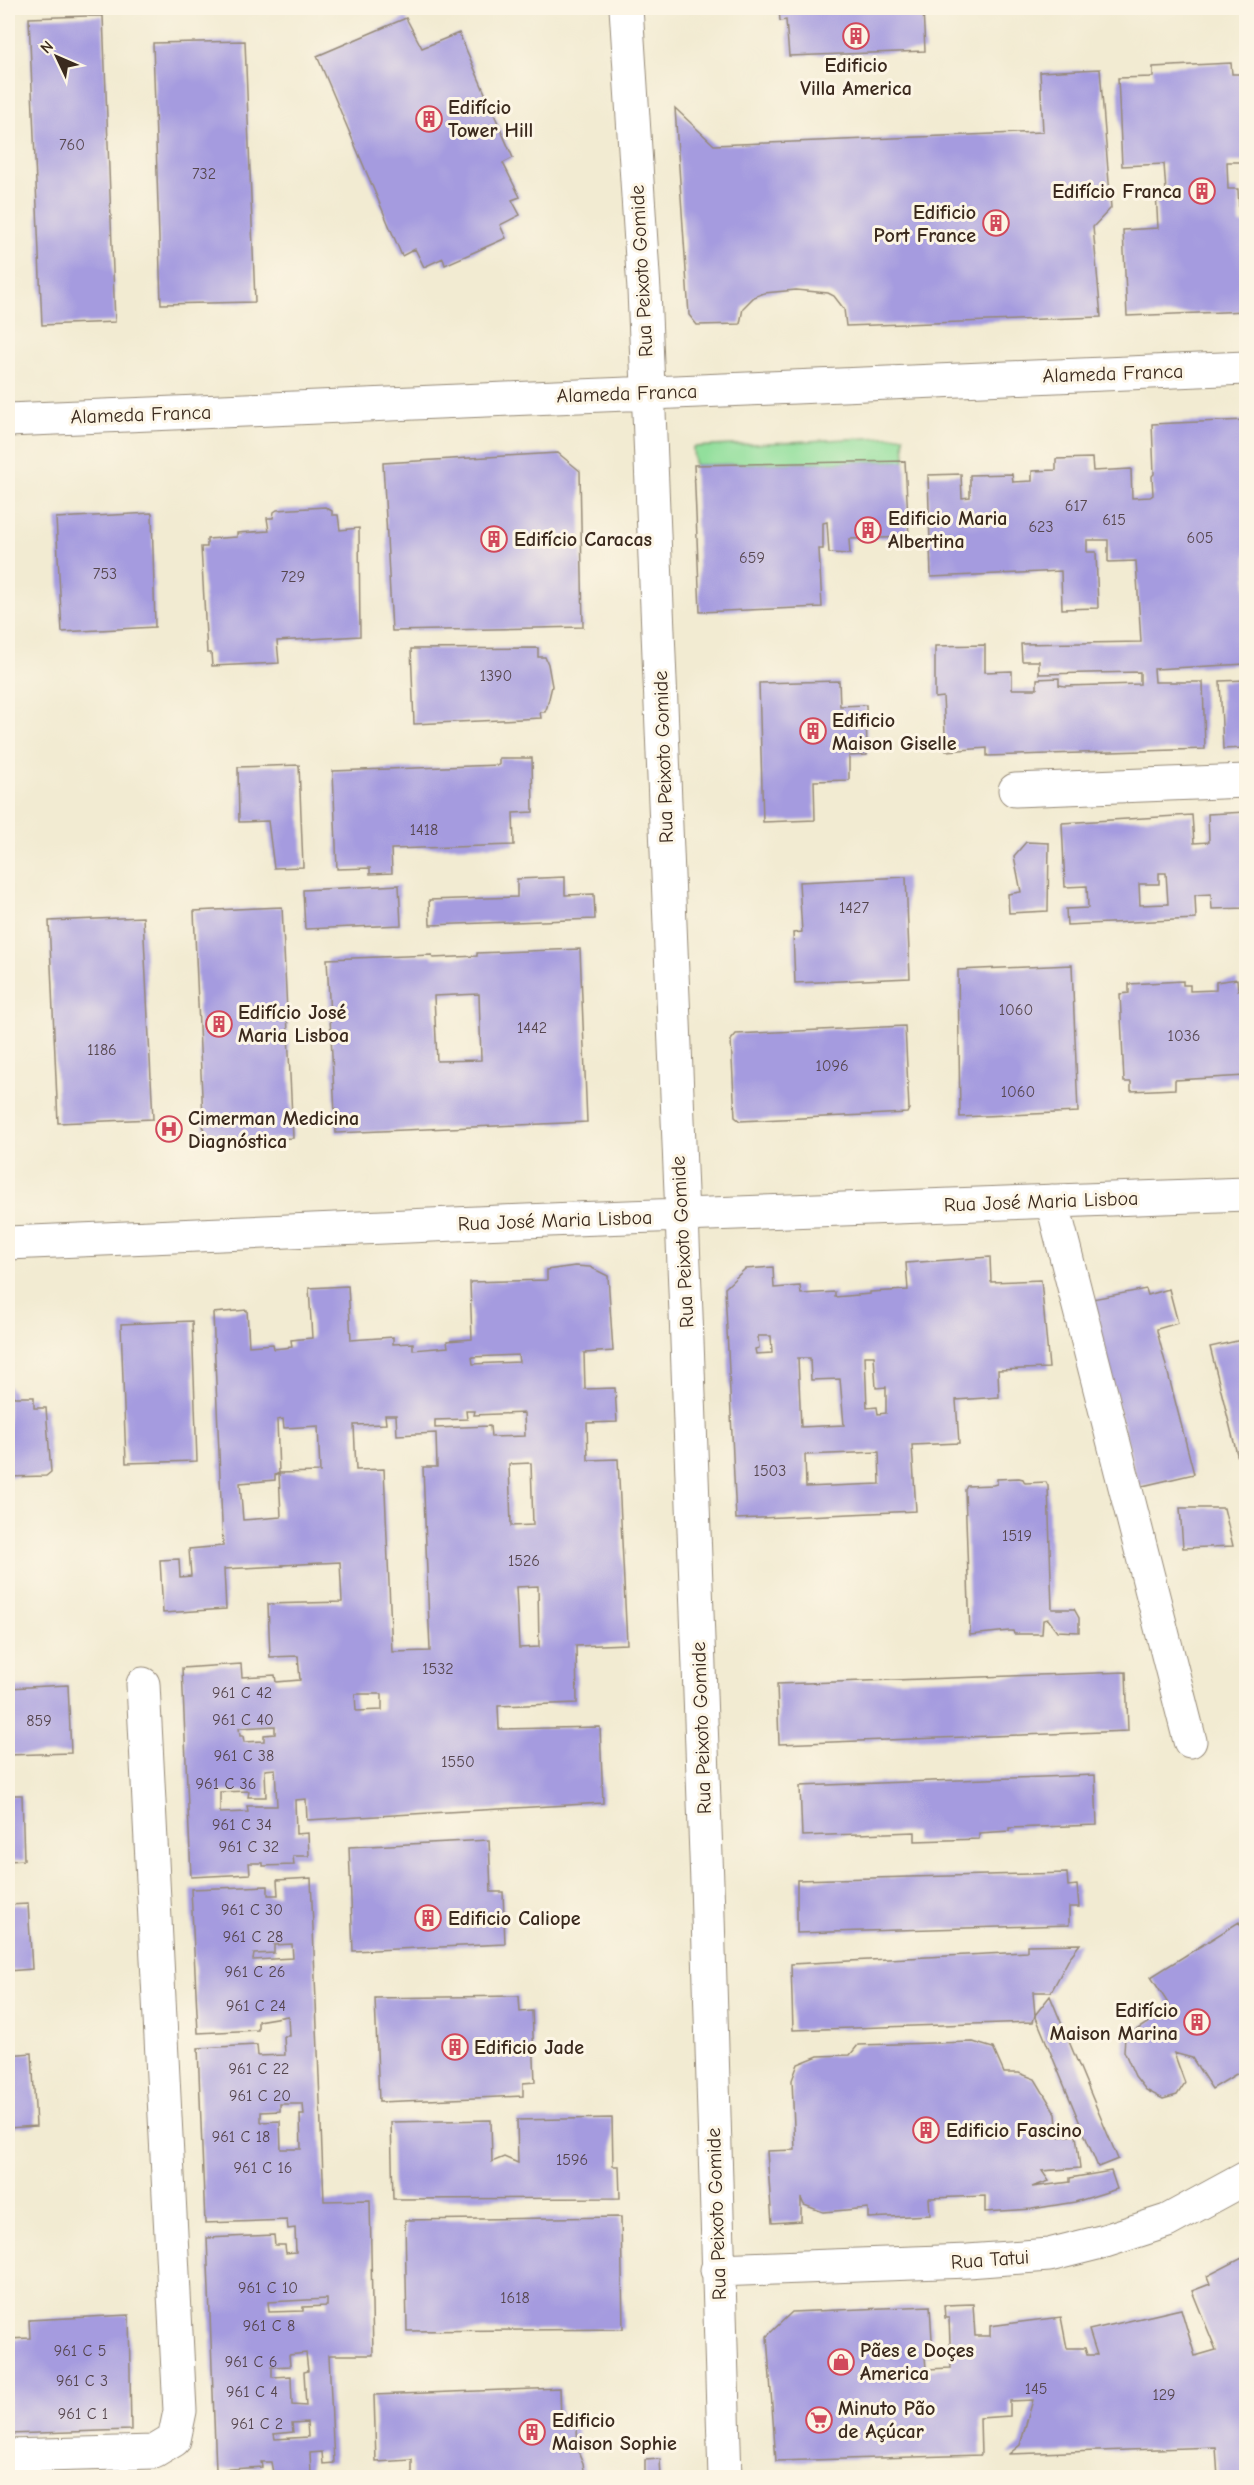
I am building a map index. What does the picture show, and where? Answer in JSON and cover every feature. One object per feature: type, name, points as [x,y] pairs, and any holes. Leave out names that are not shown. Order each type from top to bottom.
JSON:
[{"type":"street","name":"Rua Peixoto Gomide","points":[[626,8],[644,290],[707,1883],[725,2478]]},
{"type":"street","name":"Alameda Franca","points":[[8,420],[1246,368]]},
{"type":"street","points":[[1015,790],[1246,781]]},
{"type":"street","name":"Rua José Maria Lisboa","points":[[8,1243],[1246,1194]]},
{"type":"street","points":[[1052,1201],[1190,1741]]},
{"type":"street","points":[[8,2456],[154,2452],[174,2440],[180,2411],[143,1684]]},
{"type":"street","name":"Rua Tatui","points":[[717,2270],[968,2261],[1049,2254],[1105,2241],[1167,2221],[1246,2178]]},
{"type":"green space","points":[[904,436],[905,461],[694,465],[693,447]]},
{"type":"building","name":"Edificio Villa America","points":[[779,8],[923,8],[925,51],[789,56],[786,20],[780,21]]},
{"type":"building","points":[[103,16],[115,322],[42,325],[29,18]]},
{"type":"building","points":[[406,18],[422,48],[459,33],[513,158],[503,163],[520,197],[512,200],[520,215],[500,225],[506,238],[445,265],[443,258],[424,267],[415,249],[402,256],[317,56]]},
{"type":"building","points":[[245,41],[255,302],[161,304],[153,43]]},
{"type":"building","name":"Edifício Franca","points":[[1231,63],[1232,74],[1246,74],[1246,162],[1227,162],[1228,189],[1238,189],[1240,224],[1246,224],[1246,311],[1127,316],[1123,230],[1158,228],[1156,192],[1166,192],[1164,164],[1122,166],[1118,78],[1153,77],[1153,67]]},
{"type":"building","points":[[1100,69],[1111,208],[1093,227],[1101,317],[846,326],[844,309],[834,296],[828,293],[796,290],[764,293],[754,297],[743,308],[740,324],[697,325],[689,315],[675,108],[714,145],[1043,132],[1040,72]]},
{"type":"building","points":[[1246,420],[1246,664],[1154,669],[1155,682],[1203,682],[1205,749],[987,756],[987,748],[946,751],[943,697],[935,698],[935,646],[985,645],[985,672],[1012,671],[1012,689],[1037,689],[1037,679],[1059,678],[1059,685],[1065,686],[1140,684],[1140,672],[1039,674],[1039,661],[1022,661],[1021,644],[1141,642],[1136,561],[1108,562],[1108,540],[1087,540],[1087,552],[1096,552],[1098,608],[1062,609],[1061,571],[931,577],[928,475],[961,474],[962,498],[970,497],[970,475],[1012,474],[1013,482],[1032,481],[1032,471],[1056,470],[1056,459],[1092,458],[1093,471],[1131,469],[1132,498],[1150,497],[1153,495],[1152,476],[1154,474],[1152,424]]},
{"type":"building","points":[[558,453],[580,471],[583,627],[392,631],[383,463]]},
{"type":"building","name":"Edificio Maria Albertina","points":[[905,461],[909,537],[849,539],[850,554],[829,553],[827,522],[823,523],[823,549],[819,549],[822,607],[700,612],[694,465]]},
{"type":"building","points":[[325,507],[332,511],[332,515],[338,515],[340,530],[359,528],[360,636],[277,641],[279,663],[212,666],[211,653],[207,653],[201,547],[207,547],[207,539],[237,537],[237,533],[269,531],[267,518],[273,518],[277,510]]},
{"type":"building","points":[[152,513],[155,627],[62,632],[56,518]]},
{"type":"building","points":[[538,648],[538,657],[545,657],[548,664],[552,686],[545,712],[540,712],[541,718],[414,724],[411,649]]},
{"type":"building","points":[[1246,680],[1246,748],[1223,749],[1220,681]]},
{"type":"building","name":"Edificio Maison Giselle","points":[[839,681],[840,706],[866,705],[867,755],[849,756],[849,780],[814,781],[815,820],[763,822],[759,683]]},
{"type":"building","points":[[499,758],[532,758],[533,812],[513,813],[514,845],[391,849],[392,873],[370,874],[370,868],[337,869],[333,771],[499,765]]},
{"type":"building","points":[[299,765],[303,867],[274,868],[268,821],[239,822],[238,767]]},
{"type":"building","points":[[1246,812],[1246,908],[1212,909],[1211,894],[1195,895],[1196,919],[1067,925],[1066,909],[1088,908],[1087,886],[1065,887],[1062,823],[1192,815],[1194,843],[1209,842],[1208,814]],"holes":[[[1159,873],[1166,873],[1168,904],[1140,905],[1139,884],[1159,884]]]},
{"type":"building","points":[[1026,842],[1049,843],[1048,911],[1009,913],[1008,894],[1021,892],[1014,856]]},
{"type":"building","points":[[565,877],[565,895],[594,894],[595,919],[430,925],[429,900],[517,897],[517,879]]},
{"type":"building","points":[[906,877],[910,978],[795,983],[793,933],[802,932],[799,882]]},
{"type":"building","points":[[399,885],[401,925],[305,929],[303,890]]},
{"type":"building","name":"Edifício José Maria Lisboa","points":[[282,907],[293,1138],[204,1142],[194,911]]},
{"type":"building","points":[[143,917],[153,1119],[58,1123],[49,921]]},
{"type":"building","points":[[580,949],[587,1122],[336,1133],[327,959],[432,955],[433,958],[477,956],[477,953]],"holes":[[[479,994],[481,1060],[437,1061],[434,996]]]},
{"type":"building","points":[[1072,965],[1078,1112],[960,1117],[958,970]]},
{"type":"building","points":[[1237,979],[1238,990],[1246,989],[1246,1076],[1175,1080],[1175,1089],[1131,1091],[1131,1082],[1124,1082],[1120,994],[1129,993],[1129,984],[1183,981],[1183,985],[1190,985],[1190,991],[1216,990],[1216,982]]},
{"type":"building","points":[[905,1026],[909,1109],[907,1113],[740,1121],[735,1117],[731,1040],[736,1034]]},
{"type":"building","points":[[990,1257],[991,1282],[1041,1280],[1049,1368],[998,1370],[999,1397],[956,1400],[959,1443],[912,1445],[916,1511],[736,1519],[725,1288],[745,1269],[773,1267],[774,1288],[800,1286],[801,1294],[835,1292],[835,1297],[908,1290],[906,1263]],"holes":[[[758,1336],[771,1336],[772,1353],[756,1354],[755,1349],[759,1348]],[[865,1356],[874,1356],[876,1388],[886,1387],[886,1413],[878,1414],[877,1407],[867,1408]],[[798,1358],[810,1358],[811,1380],[840,1379],[844,1425],[801,1427]],[[879,1452],[880,1484],[806,1487],[805,1455]]]},
{"type":"building","points":[[575,1266],[590,1267],[608,1276],[613,1351],[584,1353],[585,1389],[615,1388],[617,1422],[587,1423],[588,1460],[618,1459],[627,1644],[576,1646],[577,1703],[498,1706],[499,1729],[600,1727],[603,1803],[307,1820],[306,1799],[295,1800],[296,1834],[308,1833],[309,1856],[293,1856],[294,1865],[263,1866],[263,1863],[249,1863],[250,1874],[191,1877],[182,1668],[241,1664],[242,1677],[275,1675],[276,1682],[300,1680],[298,1656],[270,1657],[268,1604],[342,1602],[340,1562],[282,1565],[224,1569],[226,1609],[163,1613],[160,1560],[179,1559],[180,1577],[191,1576],[189,1549],[223,1546],[213,1313],[247,1310],[249,1346],[273,1344],[274,1349],[292,1347],[291,1340],[312,1338],[309,1288],[348,1286],[351,1340],[393,1337],[393,1344],[413,1343],[413,1350],[448,1347],[447,1341],[472,1339],[470,1282],[547,1280],[547,1270]],"holes":[[[518,1355],[519,1362],[473,1364],[472,1357]],[[466,1411],[475,1411],[474,1415],[524,1413],[525,1436],[491,1437],[490,1426],[435,1428],[435,1420],[467,1419]],[[385,1415],[396,1415],[397,1435],[436,1433],[437,1467],[423,1467],[430,1651],[392,1652],[384,1469],[356,1470],[354,1425],[386,1424]],[[283,1419],[284,1428],[318,1426],[320,1472],[279,1473],[277,1420]],[[531,1463],[533,1525],[511,1526],[509,1464]],[[279,1473],[281,1517],[243,1520],[240,1483],[275,1480],[275,1475]],[[538,1586],[539,1647],[519,1648],[516,1587]],[[355,1694],[382,1694],[382,1710],[356,1711]],[[275,1726],[275,1734],[264,1735],[264,1741],[244,1742],[243,1736],[240,1736],[239,1728]],[[275,1769],[277,1806],[247,1806],[248,1812],[220,1813],[220,1792],[249,1791],[248,1797],[266,1797],[265,1770]]]},
{"type":"building","points":[[1146,1289],[1148,1295],[1169,1289],[1178,1323],[1157,1329],[1157,1331],[1194,1474],[1138,1487],[1092,1299]]},
{"type":"building","points":[[192,1321],[197,1461],[126,1463],[121,1324]]},
{"type":"building","points":[[1246,1339],[1245,1366],[1246,1490],[1210,1347]]},
{"type":"building","points":[[8,1385],[14,1397],[34,1397],[34,1408],[46,1408],[51,1472],[46,1476],[8,1477]]},
{"type":"building","points":[[1019,1478],[1025,1483],[1046,1482],[1048,1486],[1052,1609],[1074,1609],[1079,1618],[1079,1632],[1057,1631],[1048,1619],[1043,1620],[1042,1634],[1014,1634],[1013,1631],[1009,1631],[970,1635],[965,1490],[967,1486],[997,1484],[997,1479]]},
{"type":"building","points":[[1180,1508],[1224,1508],[1233,1546],[1183,1548]]},
{"type":"building","points":[[1126,1672],[1128,1731],[779,1744],[777,1684]]},
{"type":"building","points":[[68,1685],[71,1753],[8,1755],[8,1688]]},
{"type":"building","points":[[1095,1775],[1097,1825],[1009,1828],[1009,1831],[979,1833],[979,1839],[915,1841],[915,1832],[802,1836],[800,1786]]},
{"type":"building","points":[[8,1795],[22,1795],[24,1860],[8,1861]]},
{"type":"building","name":"Edificio Caliope","points":[[489,1840],[491,1892],[503,1892],[505,1944],[353,1951],[349,1847]]},
{"type":"building","points":[[1067,1873],[1068,1886],[1077,1885],[1079,1907],[1069,1907],[1069,1925],[797,1933],[797,1880]]},
{"type":"building","points":[[311,1878],[324,2201],[370,2200],[373,2355],[329,2355],[334,2463],[323,2464],[322,2452],[310,2453],[311,2473],[293,2474],[293,2478],[274,2478],[271,2462],[261,2462],[262,2467],[216,2470],[207,2238],[274,2235],[275,2245],[285,2245],[286,2253],[296,2252],[295,2228],[288,2229],[287,2220],[205,2223],[198,2048],[257,2045],[258,2056],[285,2055],[284,2036],[289,2036],[288,2016],[258,2021],[258,2030],[198,2033],[191,1889],[268,1886],[268,1895],[278,1895],[277,1880]],"holes":[[[292,1944],[293,1958],[253,1960],[254,1954],[274,1953],[274,1945]],[[280,2104],[303,2104],[304,2115],[300,2115],[301,2149],[281,2149],[280,2121],[261,2122],[261,2112],[280,2111]],[[327,2299],[327,2306],[303,2307],[303,2311],[269,2312],[268,2302]],[[306,2353],[308,2371],[304,2372],[306,2406],[292,2405],[291,2376],[272,2377],[272,2367],[290,2366],[289,2355]],[[307,2422],[308,2437],[275,2439],[274,2434],[293,2432],[292,2423]]]},
{"type":"building","points":[[28,1904],[32,1969],[8,1971],[8,1905]]},
{"type":"building","name":"Edifício Maison Marina","points":[[1239,1922],[1246,1933],[1246,2068],[1212,2089],[1192,2058],[1174,2053],[1185,2083],[1177,2095],[1163,2099],[1146,2090],[1135,2076],[1124,2051],[1125,2037],[1171,2008],[1151,1977]]},
{"type":"building","points":[[1080,1944],[1070,1957],[1051,1992],[1033,1992],[1035,2015],[1033,2022],[793,2030],[791,1964],[1027,1952],[1027,1945]]},
{"type":"building","name":"Edificio Jade","points":[[519,1996],[520,2012],[532,2011],[535,2082],[523,2083],[523,2096],[379,2102],[375,1998]]},
{"type":"building","points":[[1050,1996],[1118,2159],[1098,2167],[1035,2015]]},
{"type":"building","points":[[973,2042],[993,2048],[1004,2073],[1019,2073],[1035,2079],[1056,2114],[1058,2137],[1076,2135],[1080,2168],[1042,2171],[1049,2181],[1032,2187],[1070,2182],[1070,2178],[1111,2171],[1117,2189],[1075,2202],[1032,2209],[985,2212],[985,2196],[929,2198],[930,2215],[868,2218],[868,2208],[823,2212],[804,2205],[801,2198],[801,2221],[772,2223],[767,2151],[795,2150],[792,2080],[798,2064],[818,2056],[850,2055],[858,2045]]},
{"type":"building","points":[[32,2053],[36,2126],[8,2128],[8,2055]]},
{"type":"building","points":[[612,2118],[613,2166],[619,2166],[620,2198],[393,2199],[391,2122],[491,2120],[492,2162],[504,2157],[518,2163],[517,2120]]},
{"type":"building","points":[[621,2217],[623,2329],[407,2331],[405,2220]]},
{"type":"building","points":[[10,2219],[11,2268],[8,2268],[8,2220]]},
{"type":"building","points":[[1246,2256],[1246,2478],[1218,2478],[1216,2447],[1009,2454],[1020,2445],[1033,2400],[1010,2401],[1010,2416],[980,2418],[981,2455],[776,2461],[767,2336],[792,2312],[930,2306],[933,2356],[925,2356],[926,2369],[951,2368],[949,2318],[945,2318],[944,2305],[973,2304],[975,2336],[990,2336],[990,2326],[1061,2317],[1067,2348],[1085,2348],[1087,2355],[1097,2355],[1089,2330],[1181,2309],[1195,2356],[1216,2350],[1192,2291],[1210,2284],[1207,2276]]},
{"type":"building","points":[[129,2315],[131,2430],[8,2434],[8,2339],[30,2338],[29,2320]]},
{"type":"building","points":[[560,2388],[561,2423],[573,2423],[573,2427],[577,2427],[578,2451],[583,2463],[585,2478],[412,2478],[412,2460],[376,2462],[374,2395]]},
{"type":"building","points":[[660,2459],[661,2478],[645,2478],[645,2460]]},
{"type":"place","name":"Edificio Villa America","points":[[856,36]]},
{"type":"place","name":"Edifício Tower Hill","points":[[429,119]]},
{"type":"place","name":"Edifício Franca","points":[[1202,191]]},
{"type":"place","name":"Edificio Port France","points":[[996,223]]},
{"type":"place","name":"Edificio Maria Albertina","points":[[868,530]]},
{"type":"place","name":"Edifício Caracas","points":[[494,539]]},
{"type":"place","name":"Edificio Maison Giselle","points":[[813,731]]},
{"type":"place","name":"Edifício José Maria Lisboa","points":[[219,1024]]},
{"type":"place","name":"Cimerman Medicina Diagnóstica","points":[[169,1129]]},
{"type":"place","name":"Edificio Caliope","points":[[428,1918]]},
{"type":"place","name":"Edifício Maison Marina","points":[[1197,2022]]},
{"type":"place","name":"Edificio Jade","points":[[455,2047]]},
{"type":"place","name":"Edificio Fascino","points":[[926,2130]]},
{"type":"place","name":"Pães e Doçes America","points":[[841,2362]]},
{"type":"place","name":"Minuto Pão de Açúcar","points":[[819,2420]]},
{"type":"place","name":"Edificio Maison Sophie","points":[[532,2432]]}]
